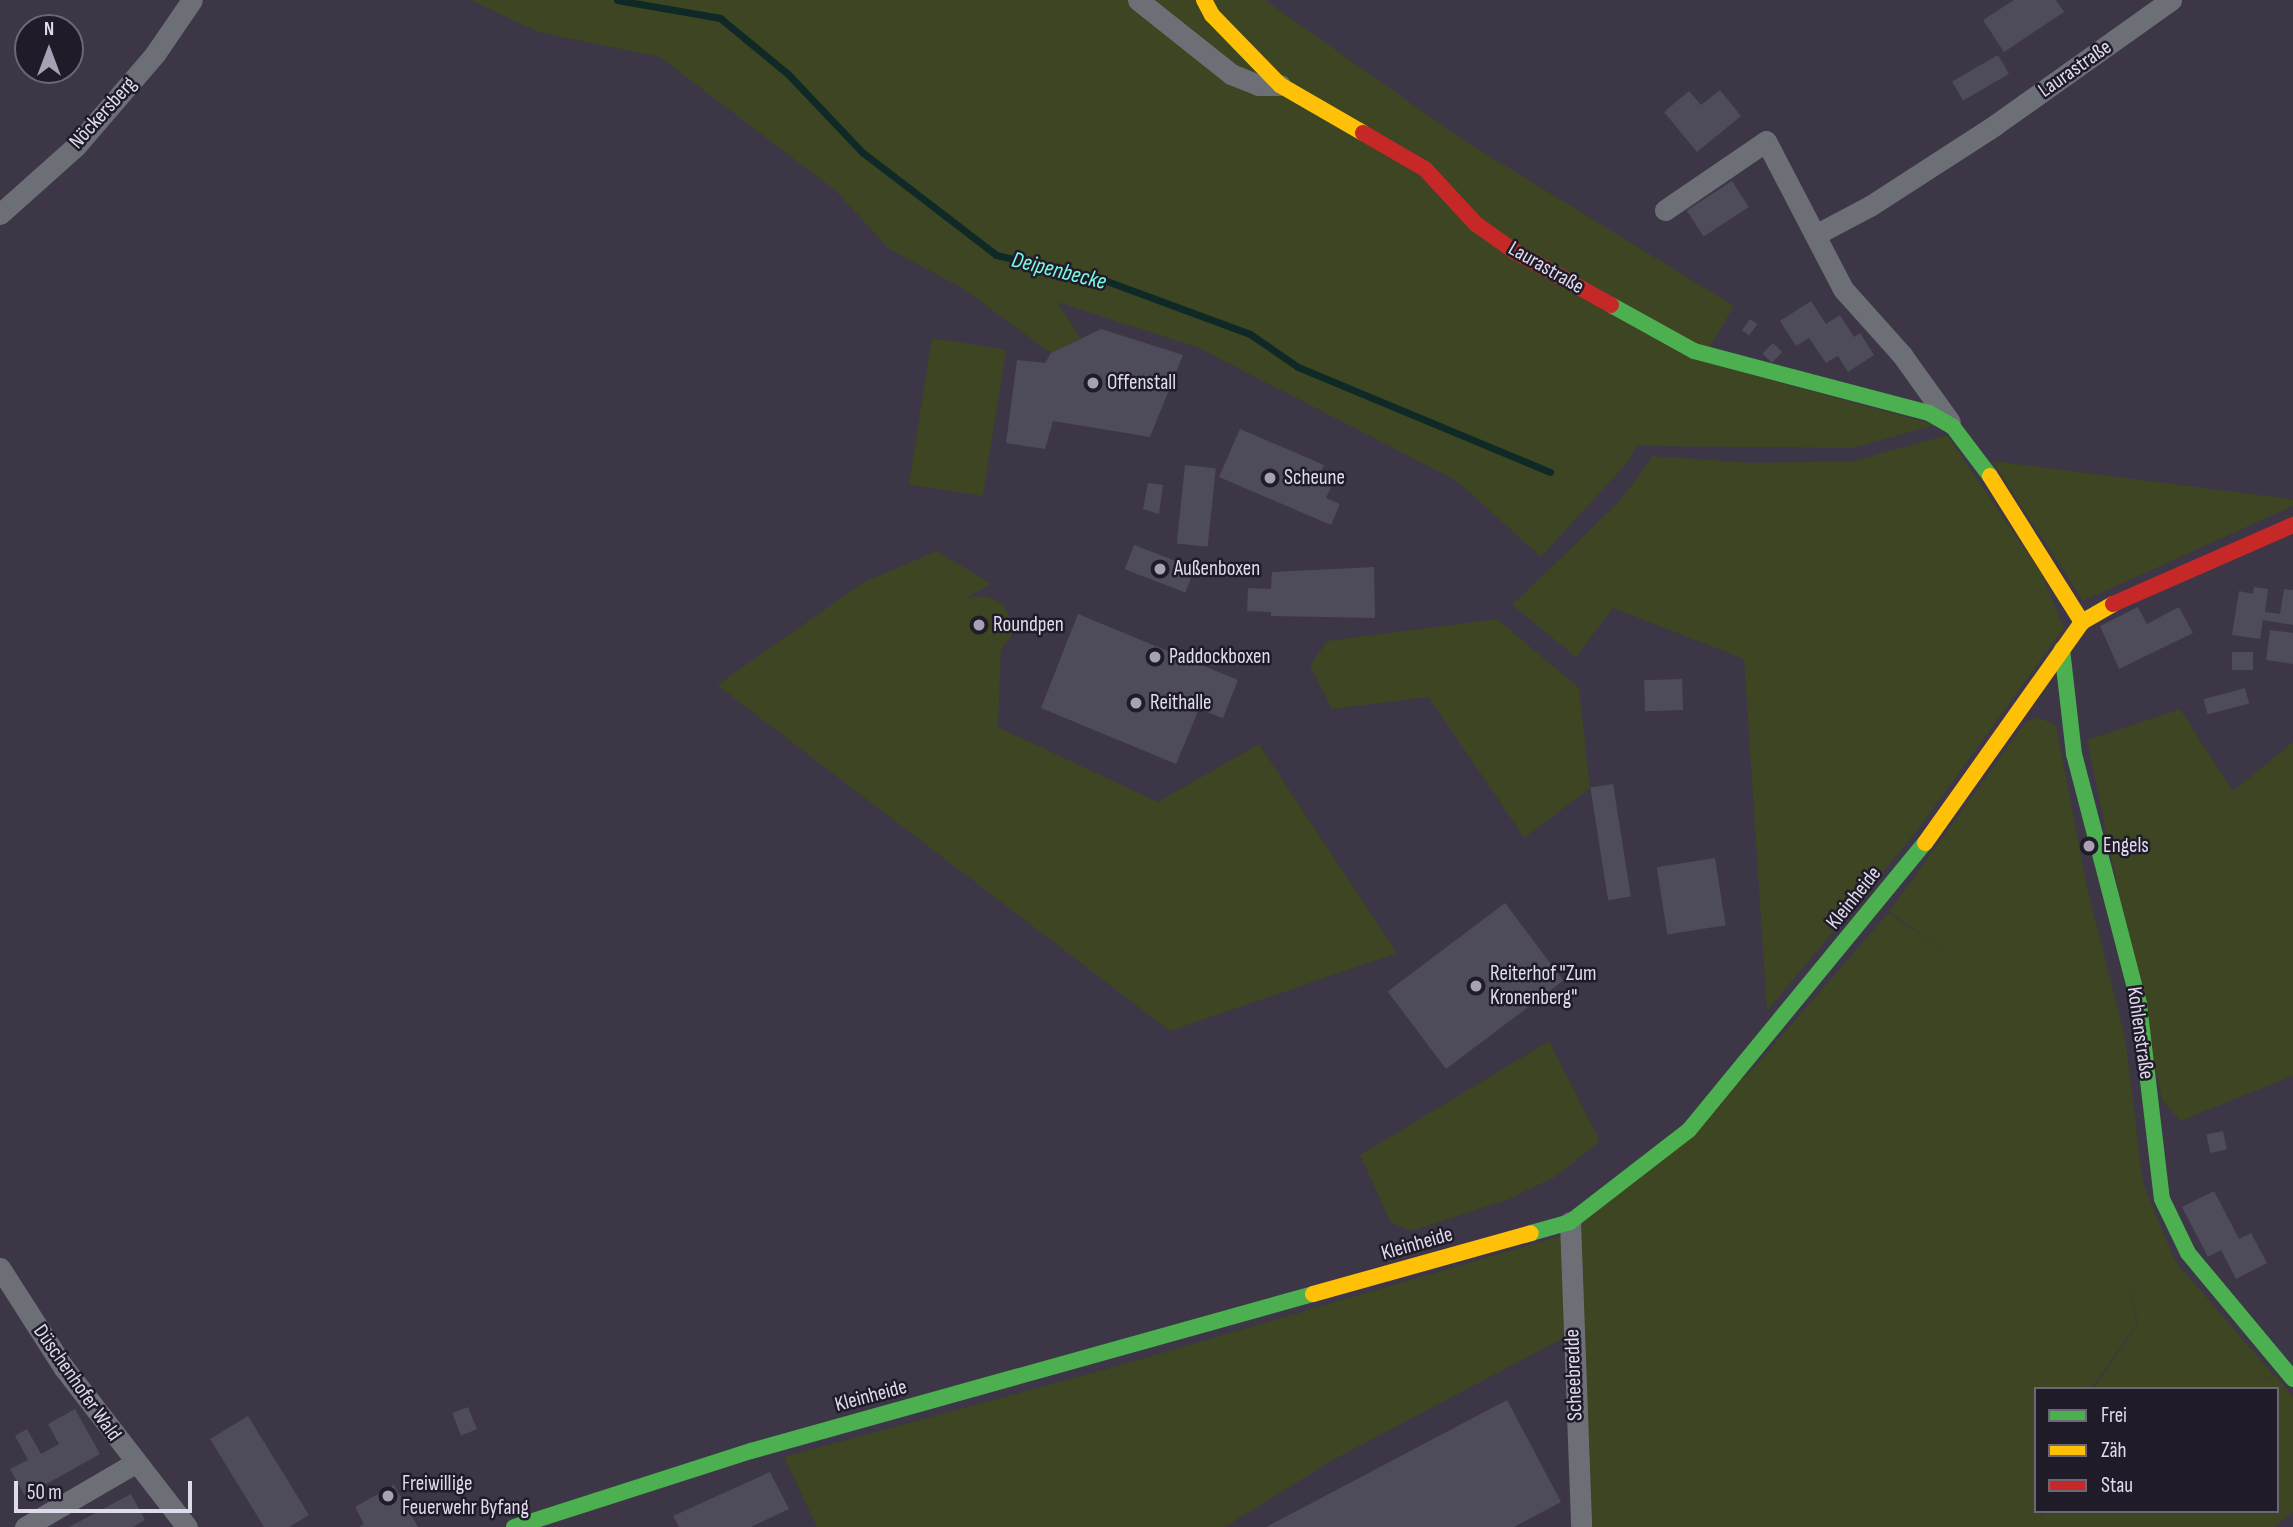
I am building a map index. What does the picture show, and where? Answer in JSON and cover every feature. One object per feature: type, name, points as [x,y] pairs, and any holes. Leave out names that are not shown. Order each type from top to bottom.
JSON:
[{"type":"street","name":"Nöckersberg","points":[[0,214],[76,146],[155,54],[192,0]]},
{"type":"street","points":[[1138,0],[1231,74],[1258,85],[1280,85]]},
{"type":"street","name":"Laurastraße","points":[[1204,0],[1212,15],[1280,85],[1425,169],[1476,224],[1514,251],[1694,351],[1749,369],[1877,397],[1929,413],[1953,427]]},
{"type":"street","name":"Laurastraße","points":[[1815,235],[1870,206],[1995,125],[2171,0]]},
{"type":"street","name":"Laurastraße","points":[[1665,210],[1766,141],[1815,235],[1823,258],[1843,289],[1902,355],[1953,427],[1975,451],[2082,622]]},
{"type":"street","points":[[2082,622],[2116,602],[2293,525]]},
{"type":"street","name":"Kleinheide","points":[[514,1527],[751,1451],[1570,1222],[1689,1130],[1930,837],[2082,622]]},
{"type":"street","name":"Kohlenstraße","points":[[2062,649],[2074,754],[2139,1004],[2162,1199],[2188,1253],[2293,1380]]},
{"type":"street","name":"Scheebredde","points":[[1570,1222],[1581,1527]]},
{"type":"street","name":"Düschenhofer Wald","points":[[0,1268],[64,1368],[187,1527]]},
{"type":"street","points":[[25,1527],[135,1463]]},
{"type":"green space","points":[[471,0],[1265,0],[1460,138],[1734,306],[1701,361],[1935,425],[1853,448],[1637,446],[1627,463],[1541,557],[1457,481],[1199,348],[1057,302],[1081,338],[1051,353],[962,288],[889,249],[836,191],[660,57],[538,32]]},
{"type":"green space","points":[[932,338],[1006,350],[983,496],[909,484]]},
{"type":"green space","points":[[1947,435],[2042,574],[2064,628],[1916,832],[1767,1011],[1744,659],[1613,608],[1576,657],[1512,605],[1619,502],[1653,456],[1754,463],[1854,461]]},
{"type":"green space","points":[[1992,461],[2283,498],[2293,500],[2293,506],[2083,601]]},
{"type":"green space","points":[[937,551],[991,584],[966,598],[986,596],[1002,603],[1011,620],[1011,637],[1001,649],[998,727],[1158,802],[1259,744],[1397,953],[1170,1031],[717,685],[864,582]]},
{"type":"green space","points":[[1497,619],[1579,688],[1590,788],[1524,838],[1429,697],[1332,709],[1310,666],[1327,641]]},
{"type":"green space","points":[[2180,709],[2233,791],[2293,742],[2293,1076],[2180,1121],[2162,1100],[2087,740]]},
{"type":"green space","points":[[2037,717],[2056,725],[2086,882],[2125,1037],[2143,1183],[2175,1261],[2273,1374],[2258,1384],[2275,1374],[2293,1397],[2293,1512],[2274,1527],[1586,1527],[1577,1226],[1752,1070],[1888,913],[1957,959],[1889,912],[2025,723]]},
{"type":"green space","points":[[1549,1041],[1600,1141],[1555,1177],[1507,1200],[1412,1231],[1391,1223],[1360,1155]]},
{"type":"green space","points":[[1561,1236],[1565,1337],[1333,1460],[1225,1527],[817,1527],[784,1457],[1114,1367]]},
{"type":"building","points":[[2014,0],[2056,0],[2064,12],[2004,52],[1983,20]]},
{"type":"building","points":[[1998,55],[2009,74],[1963,101],[1952,82]]},
{"type":"building","points":[[1720,90],[1741,116],[1697,152],[1664,112],[1689,91],[1701,105]]},
{"type":"building","points":[[1732,181],[1749,207],[1704,236],[1687,210]]},
{"type":"building","points":[[1811,301],[1826,324],[1840,315],[1854,337],[1860,333],[1874,355],[1848,372],[1838,356],[1826,363],[1809,338],[1796,346],[1780,321]]},
{"type":"building","points":[[1750,319],[1757,324],[1749,336],[1742,330]]},
{"type":"building","name":"Offenstall","points":[[1101,329],[1183,355],[1150,437],[1053,421],[1045,449],[1006,443],[1017,360],[1045,363],[1051,353]]},
{"type":"building","points":[[1773,343],[1782,352],[1772,363],[1762,354]]},
{"type":"building","name":"Scheune","points":[[1240,429],[1324,465],[1318,479],[1332,485],[1326,498],[1340,504],[1331,525],[1219,477]]},
{"type":"building","points":[[1185,465],[1216,468],[1208,547],[1177,544]]},
{"type":"building","name":"Außenboxen","points":[[1148,483],[1163,485],[1159,514],[1143,509]]},
{"type":"building","name":"Außenboxen","points":[[1134,545],[1195,568],[1185,593],[1125,569]]},
{"type":"building","points":[[1374,567],[1375,618],[1271,616],[1271,612],[1247,611],[1248,588],[1271,589],[1272,572]]},
{"type":"building","points":[[2254,587],[2268,589],[2265,612],[2280,614],[2284,589],[2293,590],[2293,625],[2263,620],[2260,639],[2232,635],[2239,591],[2253,594]]},
{"type":"building","points":[[2138,607],[2147,624],[2179,607],[2193,633],[2119,669],[2100,626]]},
{"type":"building","name":"Reithalle","points":[[1078,614],[1238,680],[1223,718],[1199,709],[1176,764],[1041,708]]},
{"type":"building","points":[[2270,630],[2293,633],[2293,664],[2266,660]]},
{"type":"building","points":[[2232,652],[2253,652],[2253,670],[2232,670]]},
{"type":"building","points":[[1682,679],[1683,710],[1645,711],[1644,680]]},
{"type":"building","points":[[2245,688],[2249,703],[2208,715],[2203,699]]},
{"type":"building","points":[[1613,784],[1631,897],[1608,900],[1590,788]]},
{"type":"building","points":[[1715,858],[1726,925],[1667,934],[1657,867]]},
{"type":"building","name":"Reiterhof \"Zum Kronenberg\"","points":[[1505,903],[1563,980],[1446,1069],[1388,991]]},
{"type":"building","points":[[2223,1131],[2227,1150],[2210,1153],[2206,1135]]},
{"type":"building","points":[[2214,1191],[2239,1239],[2251,1233],[2267,1263],[2236,1279],[2221,1250],[2208,1257],[2182,1207]]},
{"type":"building","points":[[1507,1400],[1561,1502],[1514,1527],[1266,1527]]},
{"type":"building","points":[[468,1407],[477,1429],[461,1436],[452,1413]]},
{"type":"building","points":[[75,1409],[100,1454],[25,1496],[10,1469],[28,1460],[15,1436],[27,1429],[41,1454],[59,1444],[48,1424]]},
{"type":"building","points":[[248,1416],[309,1515],[289,1527],[264,1527],[210,1439]]},
{"type":"building","points":[[770,1472],[789,1509],[751,1527],[679,1527],[673,1516]]},
{"type":"building","name":"Freiwillige Feuerwehr Byfang","points":[[394,1485],[418,1527],[359,1527],[364,1524],[355,1507]]},
{"type":"building","points":[[131,1494],[145,1520],[133,1527],[69,1527]]},
{"type":"waterway","name":"Deipenbecke","points":[[617,0],[720,18],[788,74],[862,152],[996,255],[1104,280],[1250,334],[1298,367],[1550,472]]},
{"type":"traffic: fast","points":[[1611,305],[1694,351],[1929,413],[1953,427],[1990,476]]},
{"type":"traffic: fast","points":[[2062,649],[2074,754],[2139,1004],[2162,1199],[2188,1253],[2293,1379]]},
{"type":"traffic: fast","points":[[1531,1233],[1570,1222],[1689,1130],[1925,843]]},
{"type":"traffic: fast","points":[[514,1527],[751,1451],[1313,1294]]},
{"type":"traffic: slow","points":[[1204,0],[1212,15],[1280,85],[1363,133]]},
{"type":"traffic: slow","points":[[1990,476],[2082,622]]},
{"type":"traffic: slow","points":[[1925,843],[2082,622],[2113,604]]},
{"type":"traffic: slow","points":[[1313,1294],[1531,1233]]},
{"type":"traffic: jam","points":[[1363,133],[1425,169],[1476,224],[1514,251],[1611,305]]},
{"type":"traffic: jam","points":[[2113,604],[2293,525]]},
{"type":"place","name":"Offenstall","points":[[1093,383]]},
{"type":"place","name":"Scheune","points":[[1270,478]]},
{"type":"place","name":"Außenboxen","points":[[1160,569]]},
{"type":"place","name":"Roundpen","points":[[979,625]]},
{"type":"place","name":"Paddockboxen","points":[[1155,657]]},
{"type":"place","name":"Reithalle","points":[[1136,703]]},
{"type":"place","name":"Engels","points":[[2089,846]]},
{"type":"place","name":"Reiterhof \"Zum Kronenberg\"","points":[[1476,986]]},
{"type":"place","name":"Freiwillige Feuerwehr Byfang","points":[[388,1496]]}]
